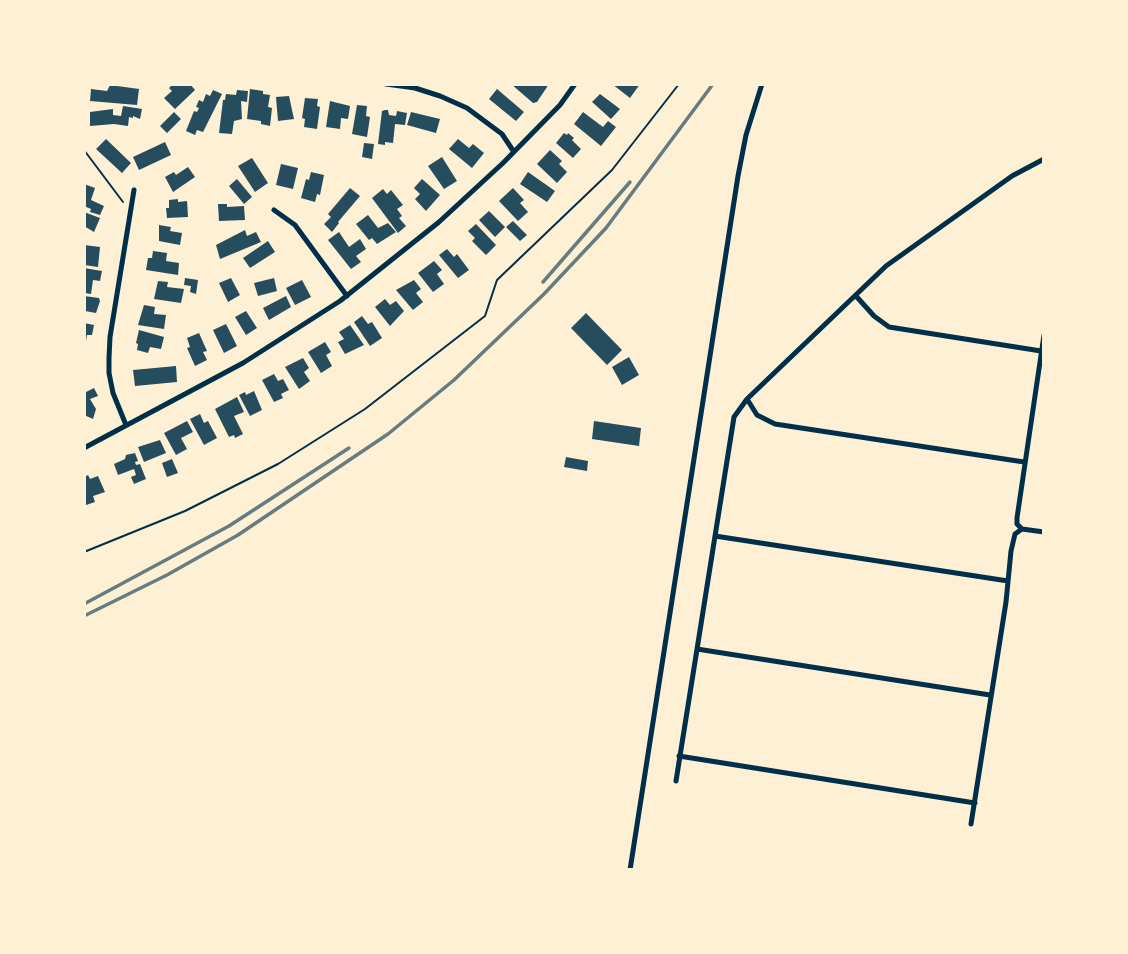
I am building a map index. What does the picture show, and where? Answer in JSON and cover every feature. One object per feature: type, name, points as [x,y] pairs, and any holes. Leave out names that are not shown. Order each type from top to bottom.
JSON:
[{"type":"street","points":[[386,84],[415,88],[467,108],[502,134],[514,152]]},
{"type":"street","points":[[84,448],[243,363],[347,296],[439,222],[514,152],[559,105],[575,84]]},
{"type":"street","points":[[630,870],[738,176],[746,135],[762,84]]},
{"type":"street","points":[[676,781],[734,417],[747,399],[886,267],[1012,176],[1044,159]]},
{"type":"street","points":[[126,425],[113,393],[109,358],[110,337],[134,190]]},
{"type":"street","points":[[274,210],[295,225],[347,296]]},
{"type":"street","points":[[856,296],[874,316],[889,327],[1041,351]]},
{"type":"street","points":[[1044,335],[1017,518],[1021,529],[1044,532]]},
{"type":"street","points":[[747,399],[757,415],[775,424],[1024,461]]},
{"type":"street","points":[[971,824],[1015,534],[1021,529]]},
{"type":"street","points":[[715,536],[1008,582]]},
{"type":"street","points":[[697,649],[990,695]]},
{"type":"street","points":[[679,756],[975,803]]},
{"type":"path","points":[[84,552],[185,511],[278,464],[365,409],[485,316],[497,281],[612,170],[679,84]]},
{"type":"path","points":[[84,150],[112,191],[130,210]]},
{"type":"building","points":[[173,84],[190,84],[195,90],[175,109],[164,98],[172,91],[169,88]]},
{"type":"building","points":[[511,84],[549,84],[537,102],[533,103]]},
{"type":"building","points":[[612,84],[640,84],[630,98]]},
{"type":"building","points":[[110,85],[139,89],[137,105],[90,101],[91,89],[107,91]]},
{"type":"building","points":[[250,89],[270,95],[270,126],[261,124],[261,121],[247,119]]},
{"type":"building","points":[[497,89],[524,112],[516,121],[489,99]]},
{"type":"building","points":[[213,90],[222,94],[203,132],[197,130],[195,135],[186,131],[194,111],[197,112],[199,108],[196,107],[199,100],[203,102],[206,94],[210,96]]},
{"type":"building","points":[[237,90],[248,91],[247,102],[241,101],[242,119],[234,121],[232,134],[219,133],[223,100],[226,94],[236,95]]},
{"type":"building","points":[[600,94],[620,109],[611,119],[592,102]]},
{"type":"building","points":[[289,96],[294,119],[278,121],[276,97]]},
{"type":"building","points":[[305,98],[318,99],[317,106],[320,107],[317,129],[304,127],[305,119],[302,118]]},
{"type":"building","points":[[330,101],[350,106],[348,119],[341,118],[340,129],[326,127]]},
{"type":"building","points":[[357,105],[367,106],[366,116],[370,117],[367,137],[352,134]]},
{"type":"building","points":[[123,106],[142,109],[140,119],[129,117],[128,126],[90,126],[90,112],[113,109],[113,115],[121,116]]},
{"type":"building","points":[[388,110],[389,115],[396,116],[397,111],[407,113],[405,125],[395,124],[393,143],[378,144],[382,111]]},
{"type":"building","points":[[174,112],[181,119],[167,133],[160,126]]},
{"type":"building","points":[[411,112],[440,119],[436,133],[407,125]]},
{"type":"building","points":[[583,112],[603,127],[608,121],[616,127],[601,146],[574,124]]},
{"type":"building","points":[[564,133],[574,138],[572,140],[581,149],[573,158],[556,143]]},
{"type":"building","points":[[106,139],[131,163],[122,173],[96,149]]},
{"type":"building","points":[[458,139],[469,148],[473,144],[484,153],[472,168],[449,149]]},
{"type":"building","points":[[165,142],[171,155],[139,170],[133,157]]},
{"type":"building","points":[[364,143],[374,144],[372,159],[362,157]]},
{"type":"building","points":[[550,150],[562,161],[559,164],[567,172],[557,183],[537,164]]},
{"type":"building","points":[[442,157],[457,181],[444,189],[428,166]]},
{"type":"building","points":[[252,158],[268,183],[255,192],[238,166]]},
{"type":"building","points":[[281,164],[298,168],[293,189],[276,185]]},
{"type":"building","points":[[188,167],[195,177],[173,192],[165,177],[174,172],[176,175]]},
{"type":"building","points":[[311,172],[324,175],[320,195],[317,194],[315,202],[301,198],[306,179],[309,180]]},
{"type":"building","points":[[528,172],[555,191],[547,202],[520,184]]},
{"type":"building","points":[[237,179],[252,197],[244,204],[229,186]]},
{"type":"building","points":[[422,179],[440,195],[426,211],[415,199],[420,194],[414,188]]},
{"type":"building","points":[[84,184],[95,188],[91,200],[104,206],[100,215],[90,212],[91,209],[84,206]]},
{"type":"building","points":[[350,188],[360,196],[332,232],[324,224],[331,217],[328,214]]},
{"type":"building","points":[[513,188],[524,200],[520,203],[528,212],[518,221],[499,201]]},
{"type":"building","points":[[383,189],[387,194],[391,190],[403,205],[397,209],[402,216],[399,218],[406,226],[398,233],[372,198]]},
{"type":"building","points":[[178,199],[178,202],[187,201],[188,217],[167,218],[169,200]]},
{"type":"building","points":[[218,204],[227,204],[227,207],[244,206],[245,220],[219,221]]},
{"type":"building","points":[[489,211],[505,227],[495,237],[479,220]]},
{"type":"building","points":[[84,212],[100,218],[94,232],[84,226]]},
{"type":"building","points":[[368,215],[378,228],[388,223],[396,232],[377,244],[372,238],[369,240],[356,224]]},
{"type":"building","points":[[513,221],[527,235],[520,241],[506,227]]},
{"type":"building","points":[[476,224],[496,245],[486,255],[472,241],[475,238],[468,231]]},
{"type":"building","points":[[159,225],[182,233],[180,245],[159,241]]},
{"type":"building","points":[[245,230],[247,236],[256,232],[261,242],[220,259],[216,245]]},
{"type":"building","points":[[339,232],[349,247],[360,239],[366,249],[356,256],[361,262],[351,269],[328,240]]},
{"type":"building","points":[[268,241],[275,252],[250,268],[243,258]]},
{"type":"building","points":[[84,245],[100,247],[98,267],[84,265]]},
{"type":"building","points":[[447,249],[454,257],[457,254],[469,270],[458,278],[439,255]]},
{"type":"building","points":[[153,251],[167,253],[166,261],[179,263],[178,275],[146,270],[148,258],[152,258]]},
{"type":"building","points":[[434,261],[442,270],[437,274],[444,284],[433,292],[418,273]]},
{"type":"building","points":[[84,268],[102,271],[100,281],[93,280],[91,294],[84,293]]},
{"type":"building","points":[[185,278],[198,280],[196,294],[190,292],[191,286],[184,285]]},
{"type":"building","points":[[231,278],[240,295],[228,302],[219,283]]},
{"type":"building","points":[[274,278],[277,291],[258,296],[254,283]]},
{"type":"building","points":[[302,280],[311,297],[295,305],[286,288]]},
{"type":"building","points":[[414,280],[421,289],[416,293],[423,302],[413,310],[396,290]]},
{"type":"building","points":[[158,281],[168,282],[167,287],[184,289],[181,303],[154,299]]},
{"type":"building","points":[[84,296],[99,298],[96,313],[85,311]]},
{"type":"building","points":[[286,296],[291,307],[269,320],[263,308]]},
{"type":"building","points":[[385,299],[390,305],[396,301],[404,311],[390,326],[375,307]]},
{"type":"building","points":[[144,305],[155,307],[154,314],[166,315],[164,329],[138,325]]},
{"type":"building","points":[[246,311],[257,328],[246,335],[235,317]]},
{"type":"building","points":[[586,313],[622,350],[607,365],[571,328]]},
{"type":"building","points":[[362,316],[368,324],[372,322],[382,338],[370,346],[354,322]]},
{"type":"building","points":[[84,323],[94,325],[92,335],[87,335],[86,341]]},
{"type":"building","points":[[226,324],[237,346],[224,353],[213,330]]},
{"type":"building","points":[[350,325],[364,345],[345,354],[338,342],[344,339],[339,332]]},
{"type":"building","points":[[139,330],[164,337],[161,349],[150,347],[148,353],[137,350]]},
{"type":"building","points":[[199,333],[207,351],[203,352],[207,360],[195,366],[187,348],[190,347],[187,338]]},
{"type":"building","points":[[325,342],[331,352],[326,355],[332,366],[321,373],[308,352]]},
{"type":"building","points":[[629,357],[639,375],[622,385],[612,367]]},
{"type":"building","points":[[303,358],[309,368],[304,372],[310,381],[299,389],[285,367]]},
{"type":"building","points":[[176,366],[177,382],[135,386],[133,370]]},
{"type":"building","points":[[274,374],[278,381],[283,379],[289,390],[281,394],[283,398],[274,402],[262,380]]},
{"type":"building","points":[[94,388],[98,396],[90,399],[96,409],[93,419],[84,415],[84,393]]},
{"type":"building","points":[[254,391],[262,410],[250,416],[239,395]]},
{"type":"building","points":[[237,397],[244,412],[234,416],[243,434],[235,438],[234,435],[229,437],[215,409]]},
{"type":"building","points":[[200,414],[204,423],[208,421],[217,438],[204,445],[190,419]]},
{"type":"building","points":[[187,421],[193,432],[181,438],[187,449],[176,455],[164,433]]},
{"type":"building","points":[[594,421],[641,428],[639,446],[592,439]]},
{"type":"building","points":[[160,440],[166,453],[144,462],[138,447]]},
{"type":"building","points":[[135,453],[138,461],[135,462],[136,465],[140,464],[146,479],[134,484],[131,477],[136,475],[134,469],[118,475],[114,464],[125,459],[126,455]]},
{"type":"building","points":[[566,457],[588,461],[587,471],[564,467]]},
{"type":"building","points":[[172,459],[178,473],[167,477],[162,463]]},
{"type":"building","points":[[88,475],[90,479],[98,476],[105,492],[93,496],[95,502],[86,505],[84,477]]},
{"type":"railway","points":[[84,616],[167,575],[238,535],[388,434],[454,380],[544,294],[606,228],[713,84]]},
{"type":"railway","points":[[543,282],[630,182]]},
{"type":"railway","points":[[84,604],[229,526],[349,448]]}]
